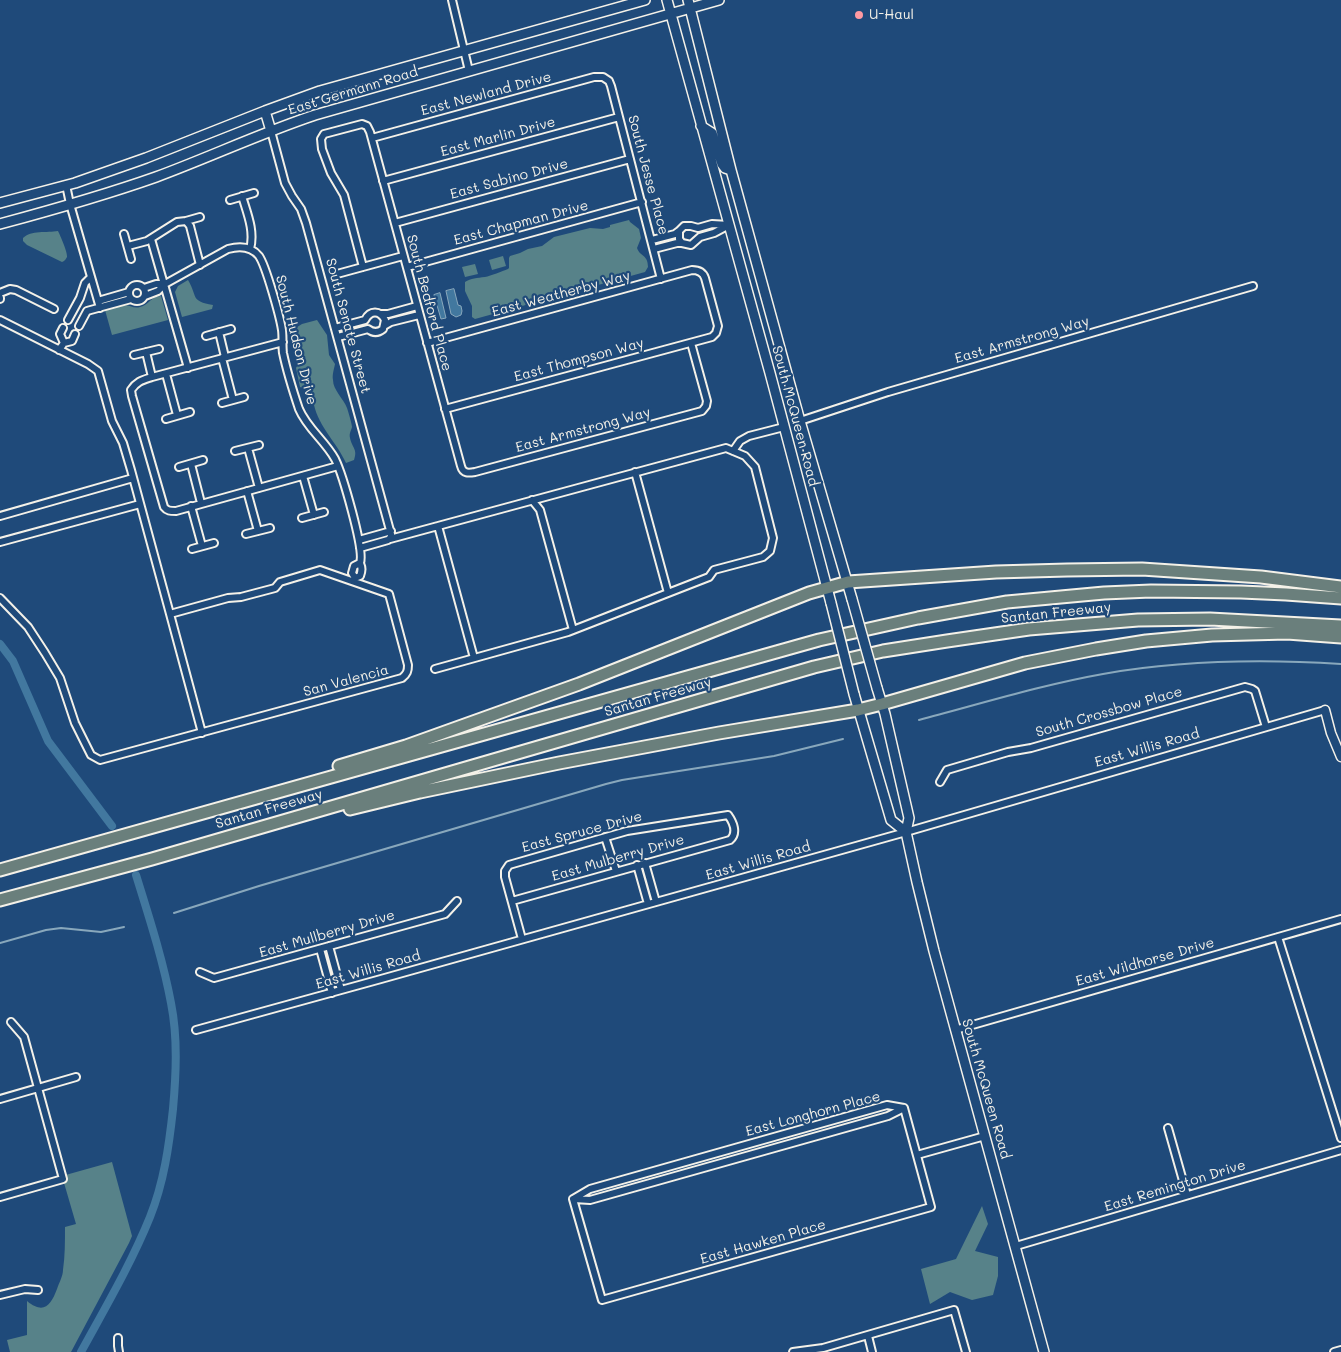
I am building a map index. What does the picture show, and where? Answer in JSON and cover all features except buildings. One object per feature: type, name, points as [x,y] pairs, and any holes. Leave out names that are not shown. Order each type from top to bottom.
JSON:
[{"type":"highway","points":[[244,802],[298,779],[406,746],[579,684],[808,593],[848,582],[996,572],[1142,570],[1261,577],[1341,587]]},
{"type":"highway","name":"Santan Freeway","points":[[0,870],[819,640],[918,618],[1007,602],[1122,592],[1241,592],[1341,598]]},
{"type":"highway","name":"Santan Freeway","points":[[0,900],[152,859],[814,668],[883,651],[1028,629],[1138,620],[1210,619],[1341,626]]},
{"type":"highway","points":[[152,859],[446,786],[670,742],[858,710],[1025,663],[1146,641],[1212,635],[1287,633],[1341,637]]},
{"type":"main road","name":"East Germann Road","points":[[0,203],[66,185],[146,158],[320,91],[645,0]]},
{"type":"main road","name":"South McQueen Road","points":[[666,0],[784,427],[858,710],[890,820],[906,832]]},
{"type":"main road","name":"East Germann Road","points":[[0,224],[119,190],[315,115],[670,14],[689,4],[719,0]]},
{"type":"main road","name":"South McQueen Road","points":[[689,4],[745,222],[800,421],[882,704],[909,818],[906,832],[926,919],[1044,1352]]},
{"type":"main road","points":[[265,111],[270,131]]},
{"type":"main road","points":[[702,126],[712,133],[722,164],[725,168],[732,170]]},
{"type":"main road","points":[[729,225],[745,222]]},
{"type":"main road","points":[[784,427],[800,421]]},
{"type":"street","points":[[452,0],[468,71]]},
{"type":"street","name":"East Newland Drive","points":[[372,138],[594,77],[606,78]]},
{"type":"street","name":"South Jesse Place","points":[[606,78],[611,86],[662,279]]},
{"type":"street","name":"East Marlin Drive","points":[[383,181],[619,116]]},
{"type":"street","points":[[363,267],[344,195],[330,173],[322,149],[321,138],[328,132],[362,124],[367,126],[372,138]]},
{"type":"street","name":"South Senate Street","points":[[270,131],[285,183],[301,209],[306,223],[391,532],[390,539]]},
{"type":"street","name":"South Bedford Place","points":[[372,138],[461,466],[463,471],[466,472]]},
{"type":"street","name":"East Sabino Drive","points":[[394,223],[630,159]]},
{"type":"street","points":[[66,185],[99,304]]},
{"type":"street","points":[[230,200],[254,193]]},
{"type":"street","points":[[80,326],[87,311],[99,304],[130,296],[139,301],[145,296],[158,291],[165,284],[228,249],[235,247],[250,248],[252,242],[251,227],[242,196]]},
{"type":"street","name":"East Chapman Drive","points":[[407,268],[642,202]]},
{"type":"street","points":[[128,246],[147,241],[177,222],[200,217]]},
{"type":"street","points":[[186,221],[190,226],[200,265]]},
{"type":"street","points":[[652,240],[675,234],[682,227],[688,225],[698,228],[712,224],[729,225]]},
{"type":"street","points":[[654,249],[671,244],[693,244],[700,237],[714,233],[729,225]]},
{"type":"street","points":[[679,231],[679,239],[682,244]]},
{"type":"street","points":[[124,234],[131,259]]},
{"type":"street","points":[[151,239],[188,368]]},
{"type":"street","name":"South Hudson Drive","points":[[250,248],[259,257],[264,267],[281,327],[283,352],[299,409],[303,418],[331,452],[338,466],[360,548]]},
{"type":"street","points":[[337,274],[403,256]]},
{"type":"street","name":"East Weatherby Way","points":[[427,343],[692,270],[702,272],[705,278],[717,323],[717,331]]},
{"type":"street","points":[[68,320],[80,298],[85,283],[91,277]]},
{"type":"street","points":[[130,296],[130,289],[134,286],[139,285],[144,288],[156,284],[165,284]]},
{"type":"street","name":"East Armstrong Way","points":[[800,421],[888,392],[1253,286]]},
{"type":"street","points":[[144,288],[145,296]]},
{"type":"street","points":[[0,293],[16,290],[54,309]]},
{"type":"street","points":[[336,328],[366,320],[373,313],[388,314],[417,306]]},
{"type":"street","points":[[74,309],[85,315]]},
{"type":"street","points":[[381,314],[385,320],[384,326]]},
{"type":"street","points":[[338,337],[368,329],[372,332],[377,332],[391,322],[419,315]]},
{"type":"street","points":[[0,320],[88,364],[98,371],[112,421],[123,443],[202,733]]},
{"type":"street","points":[[63,328],[60,334],[64,343]]},
{"type":"street","points":[[206,336],[231,329]]},
{"type":"street","name":"East Thompson Way","points":[[445,409],[710,338],[717,331]]},
{"type":"street","points":[[219,332],[233,400]]},
{"type":"street","points":[[60,350],[64,343],[72,341],[75,334]]},
{"type":"street","points":[[283,342],[137,382],[131,390],[162,502],[166,509],[171,511],[338,466]]},
{"type":"street","name":"East Armstrong Way","points":[[466,472],[475,472],[702,411],[707,404],[691,343]]},
{"type":"street","points":[[134,355],[159,349]]},
{"type":"street","points":[[146,352],[152,377]]},
{"type":"street","points":[[166,374],[177,415]]},
{"type":"street","points":[[222,403],[244,397]]},
{"type":"street","points":[[166,418],[190,412]]},
{"type":"street","points":[[733,451],[740,441],[749,436],[784,427]]},
{"type":"street","points":[[236,451],[260,445]]},
{"type":"street","points":[[248,448],[259,488]]},
{"type":"street","points":[[354,580],[360,576],[363,569],[360,562],[362,558],[360,548],[390,539],[726,448],[745,456],[755,467],[773,538],[770,551],[763,557],[714,570],[709,577],[573,630],[435,669]]},
{"type":"street","points":[[179,467],[203,460]]},
{"type":"street","points":[[191,464],[201,503]]},
{"type":"street","points":[[635,472],[668,593]]},
{"type":"street","points":[[303,476],[314,515]]},
{"type":"street","points":[[0,516],[133,478]]},
{"type":"street","points":[[247,491],[258,531]]},
{"type":"street","points":[[532,500],[540,510],[573,630]]},
{"type":"street","points":[[0,542],[140,504]]},
{"type":"street","points":[[191,506],[202,546]]},
{"type":"street","points":[[302,518],[324,512]]},
{"type":"street","points":[[438,526],[474,658]]},
{"type":"street","points":[[246,534],[270,528]]},
{"type":"street","points":[[359,540],[391,532]]},
{"type":"street","points":[[192,549],[214,543]]},
{"type":"street","name":"San Valencia","points":[[0,598],[28,627],[50,661],[60,678],[75,723],[91,755],[100,760],[402,678],[406,675],[408,665],[389,594],[354,580],[320,570],[280,582],[275,588],[241,597],[228,598],[170,614]]},
{"type":"street","name":"South Crossbow Place","points":[[940,782],[947,770],[1008,752],[1031,748],[1245,686],[1255,691],[1266,727]]},
{"type":"street","points":[[1324,710],[1341,757]]},
{"type":"street","name":"East Willis Road","points":[[196,1030],[906,832],[1324,710]]},
{"type":"street","name":"East Spruce Drive","points":[[512,901],[505,877],[505,871],[509,865],[605,836],[728,815],[732,821],[734,833],[730,840]]},
{"type":"street","points":[[605,836],[616,871]]},
{"type":"street","name":"East Mulberry Drive","points":[[512,901],[730,840]]},
{"type":"street","points":[[645,863],[656,902]]},
{"type":"street","points":[[637,866],[648,904]]},
{"type":"street","name":"East Mullberry Drive","points":[[200,972],[214,978],[320,949],[445,914],[457,901]]},
{"type":"street","points":[[512,901],[522,939]]},
{"type":"street","name":"East Wildhorse Drive","points":[[955,1030],[1341,918]]},
{"type":"street","points":[[1278,937],[1341,1138]]},
{"type":"street","points":[[329,946],[341,990]]},
{"type":"street","points":[[320,949],[332,993]]},
{"type":"street","points":[[325,968],[334,965]]},
{"type":"street","points":[[0,1197],[63,1179],[24,1037],[12,1022]]},
{"type":"street","points":[[0,1100],[76,1077]]},
{"type":"street","name":"East Longhorn Place","points":[[573,1199],[590,1189],[886,1105],[904,1108]]},
{"type":"street","points":[[904,1108],[917,1155],[985,1136]]},
{"type":"street","name":"East Longhorn Place","points":[[573,1199],[590,1200],[888,1116],[904,1108]]},
{"type":"street","points":[[858,1113],[861,1123]]},
{"type":"street","points":[[1168,1128],[1187,1195]]},
{"type":"street","points":[[796,1131],[800,1141]]},
{"type":"street","points":[[732,1149],[735,1159]]},
{"type":"street","name":"East Remington Drive","points":[[1016,1246],[1341,1150]]},
{"type":"street","name":"East Hawken Place","points":[[573,1199],[602,1300],[931,1207],[917,1155]]},
{"type":"street","points":[[670,1166],[673,1176]]},
{"type":"street","points":[[610,1184],[613,1193]]},
{"type":"street","points":[[0,1295],[25,1289],[38,1290]]},
{"type":"street","points":[[793,1352],[823,1348],[954,1310],[966,1352]]},
{"type":"street","points":[[868,1336],[872,1352]]},
{"type":"street","points":[[118,1338],[119,1352]]},
{"type":"street","points":[[1334,1352],[1341,1350]]},
{"type":"green space","points":[[629,220],[639,229],[641,238],[637,248],[648,263],[645,272],[475,319],[472,317],[472,306],[465,291],[465,282],[508,269],[510,256],[542,246],[554,237],[590,228],[603,229]]},
{"type":"green space","points":[[58,231],[67,255],[66,259],[62,262],[27,245],[23,241],[26,235]]},
{"type":"green space","points":[[503,256],[506,266],[492,270],[489,260]]},
{"type":"green space","points":[[475,264],[478,274],[465,277],[462,267]]},
{"type":"green space","points":[[188,280],[198,300],[213,305],[212,309],[182,317],[175,292],[178,286]]},
{"type":"green space","points":[[161,296],[168,320],[112,335],[105,310],[122,305],[140,307],[155,297]]},
{"type":"green space","points":[[317,320],[327,335],[329,355],[335,364],[333,384],[347,408],[352,425],[350,436],[355,456],[354,460],[346,463],[320,421],[314,405],[310,404],[308,400],[309,395],[300,387],[296,368],[301,353],[294,329],[302,324]]},
{"type":"green space","points":[[112,1162],[132,1236],[71,1352],[10,1352],[7,1340],[27,1335],[27,1301],[42,1308],[49,1304],[55,1295],[62,1275],[65,1254],[65,1227],[76,1224],[62,1176]]},
{"type":"green space","points":[[982,1206],[988,1224],[975,1251],[998,1257],[998,1276],[993,1295],[972,1300],[950,1292],[930,1304],[921,1269],[956,1259]]},
{"type":"water","points":[[454,289],[458,305],[461,306],[462,311],[461,315],[456,317],[451,314],[446,291]]},
{"type":"water","points":[[440,293],[446,318],[441,319],[434,295]]},
{"type":"waterway","points":[[0,644],[13,661],[48,741],[112,826]]},
{"type":"waterway","points":[[919,720],[1057,684],[1133,669],[1192,663],[1251,661],[1341,664]]},
{"type":"waterway","points":[[174,913],[259,886],[606,784],[774,756],[843,739]]},
{"type":"waterway","points":[[81,1352],[143,1234],[155,1204],[168,1150],[176,1070],[173,1016],[160,955],[136,875]]},
{"type":"waterway","points":[[0,943],[46,930],[61,928],[101,932],[124,927]]},
{"type":"place","name":"U-Haul","points":[[859,15]]}]
